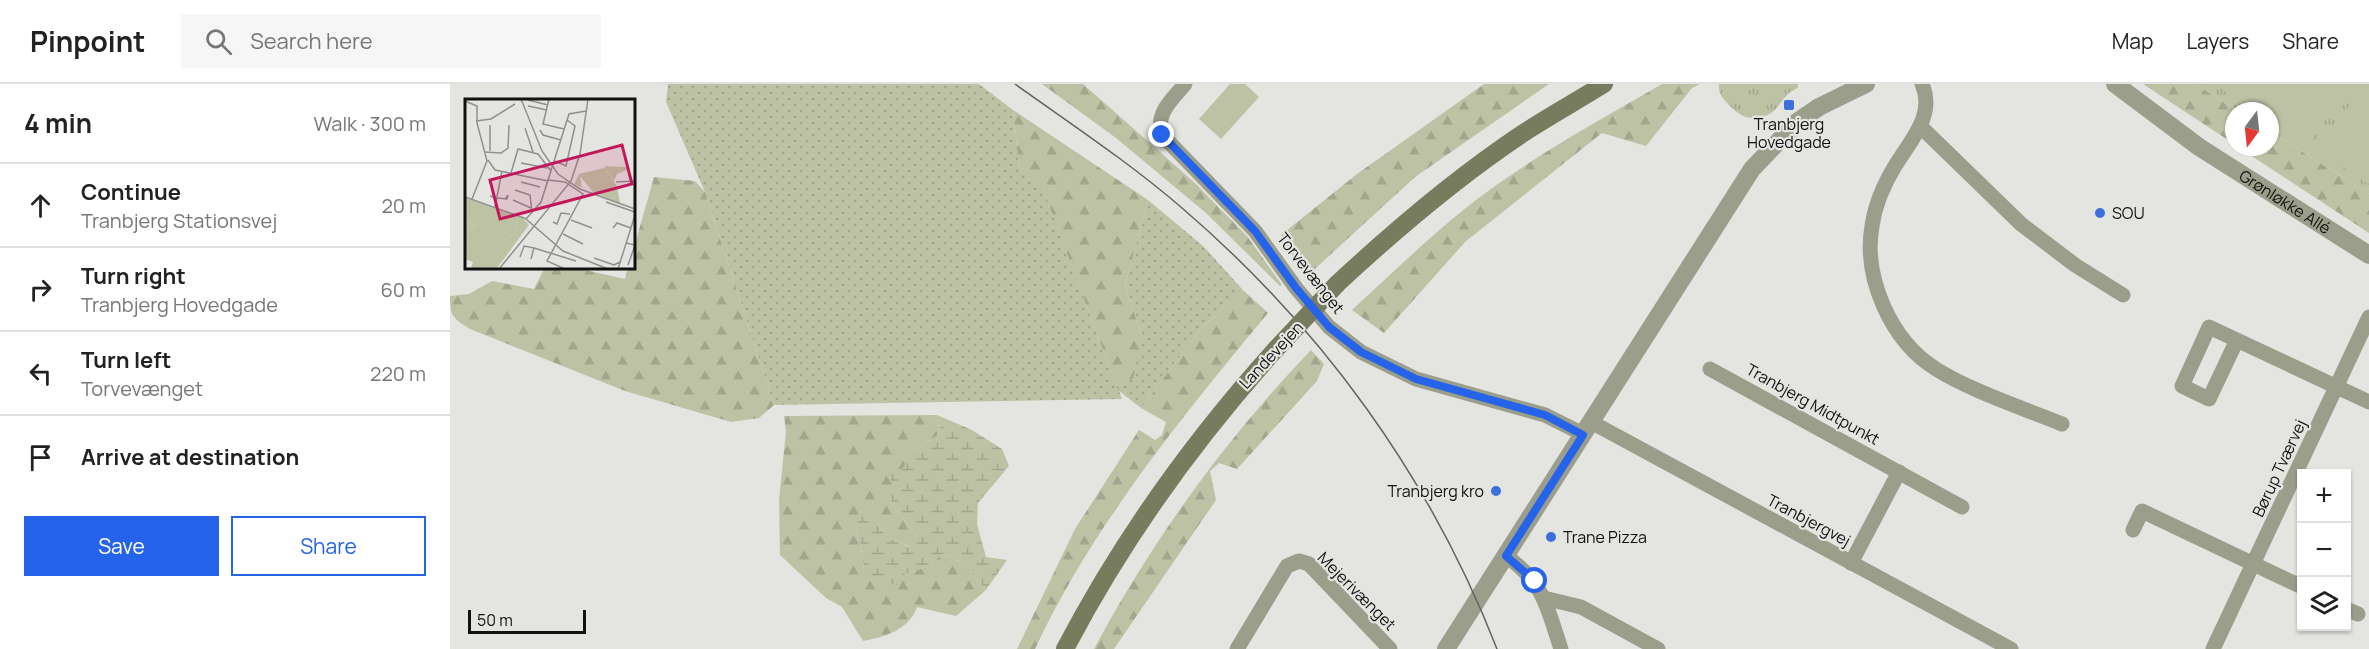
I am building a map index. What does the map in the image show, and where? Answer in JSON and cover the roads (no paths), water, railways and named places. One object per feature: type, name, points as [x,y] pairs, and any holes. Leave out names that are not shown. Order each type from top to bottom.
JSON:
[{"type":"main road","name":"Landevejen","points":[[1065,649],[1084,612],[1155,499],[1233,397],[1337,284],[1415,214],[1472,170],[1522,134],[1604,84]]},
{"type":"street","name":"Torvevænget","points":[[1185,84],[1161,115],[1159,126],[1162,135],[1255,231],[1296,288],[1329,327],[1361,352],[1416,379],[1587,428]]},
{"type":"street","points":[[1446,649],[1752,169],[1797,122],[1819,107],[1866,84]]},
{"type":"street","points":[[1922,84],[1926,93],[1927,105],[1920,126],[1885,186],[1871,227],[1874,269],[1881,299],[1889,318],[1908,345],[1935,369],[1955,380],[2062,424]]},
{"type":"street","name":"Grønløkke Allé","points":[[2115,84],[2199,147],[2369,255]]},
{"type":"street","points":[[1920,126],[2021,224],[2075,265],[2123,295]]},
{"type":"street","name":"Børup Tværvej","points":[[2213,649],[2369,317]]},
{"type":"street","points":[[2237,340],[2209,399],[2182,386],[2209,327],[2237,340],[2369,402]]},
{"type":"street","name":"Tranbjerg Midtpunkt","points":[[1710,369],[1962,507]]},
{"type":"street","name":"Tranbjergvej","points":[[1587,428],[1851,563],[2011,649]]},
{"type":"street","points":[[1851,563],[1899,472]]},
{"type":"street","points":[[2133,530],[2142,511],[2297,585]]},
{"type":"street","points":[[1506,556],[1527,573],[1544,598],[1561,649]]},
{"type":"street","name":"Mejerivænget","points":[[1237,649],[1287,566],[1299,561],[1309,564],[1390,649]]},
{"type":"street","points":[[1544,598],[1581,607],[1658,649]]},
{"type":"tram line","points":[[1015,84],[1121,160],[1182,208],[1233,254],[1281,303],[1326,355],[1367,409],[1405,466],[1439,524],[1470,586],[1497,649]]},
{"type":"place","name":"Tranbjerg Hovedgade","points":[[1789,105]]},
{"type":"place","name":"SOU","points":[[2100,213]]},
{"type":"place","name":"Tranbjerg kro","points":[[1496,491]]},
{"type":"place","name":"Trane Pizza","points":[[1551,537]]}]
